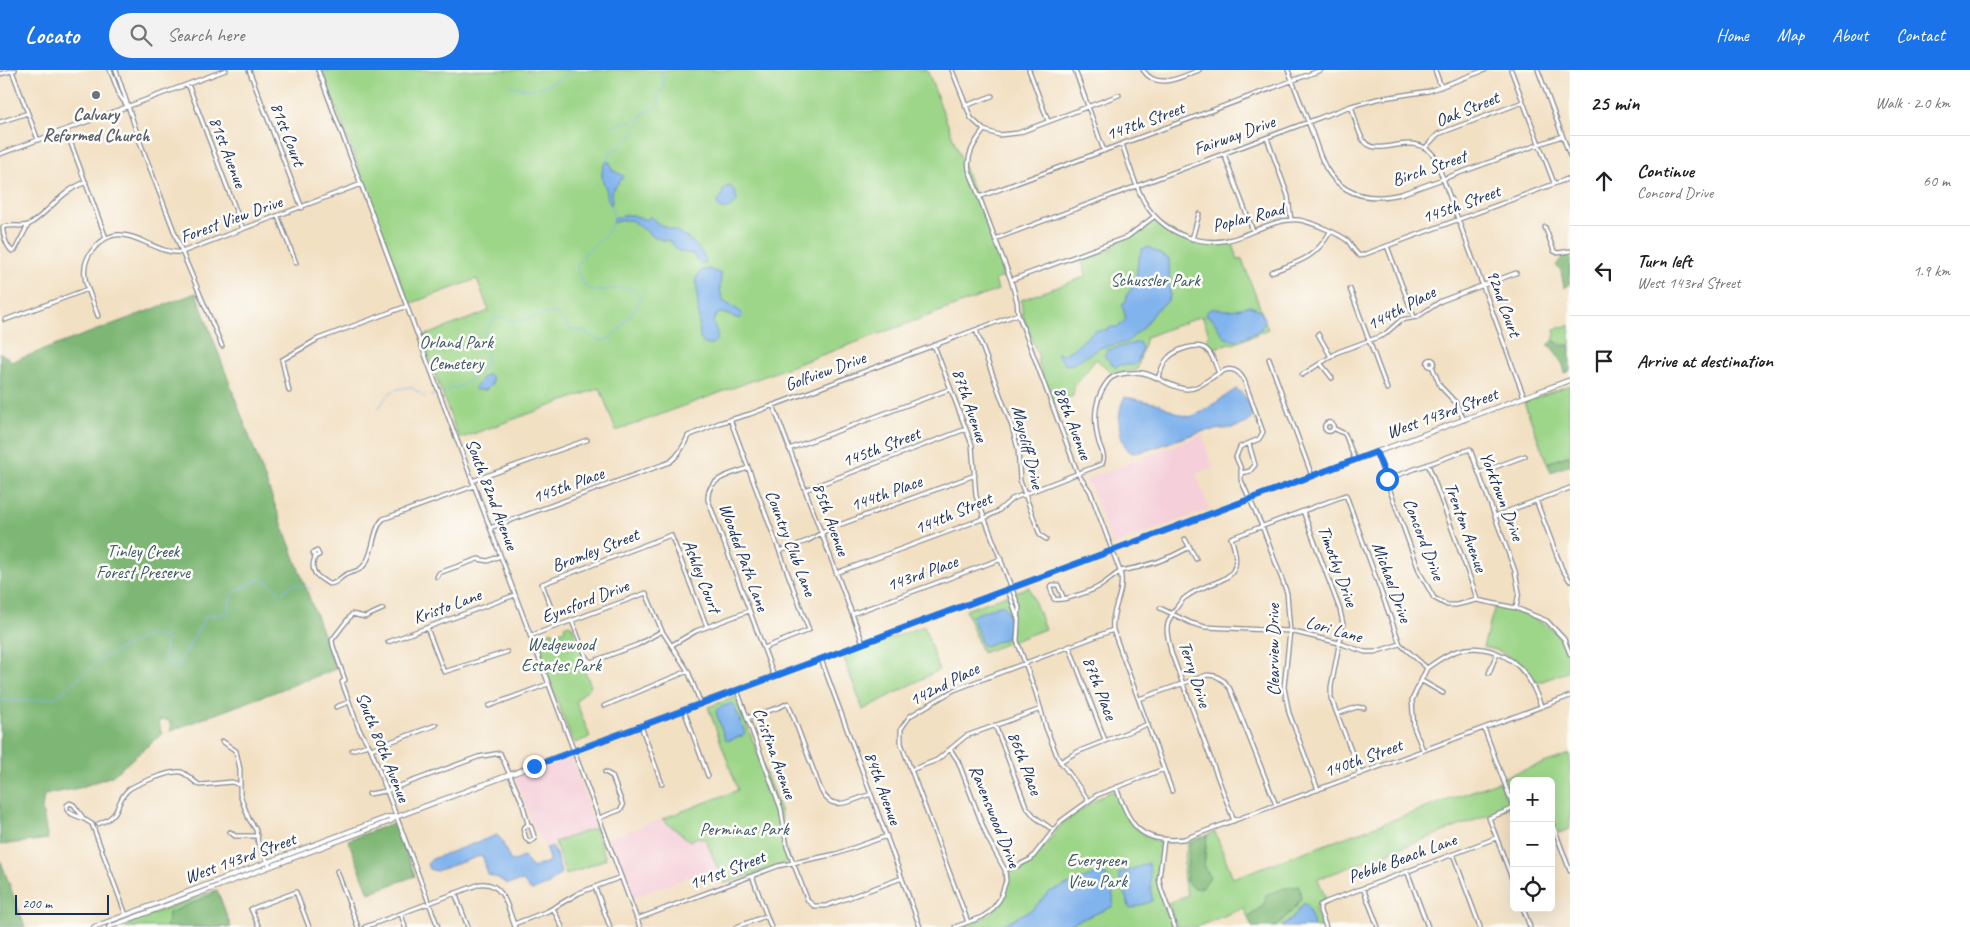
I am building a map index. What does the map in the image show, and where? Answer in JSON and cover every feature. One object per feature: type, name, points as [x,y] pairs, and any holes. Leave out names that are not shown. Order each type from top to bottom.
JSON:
[{"type":"main road","name":"West 143rd Street","points":[[94,927],[388,817],[396,817],[510,775],[1570,380]]},
{"type":"main road","name":"West 143rd Street","points":[[109,927],[391,822],[396,817]]},
{"type":"street","points":[[0,74],[14,70],[38,140]]},
{"type":"street","points":[[110,70],[120,96],[128,106]]},
{"type":"street","points":[[116,70],[182,252],[222,346]]},
{"type":"street","points":[[0,154],[226,70]]},
{"type":"street","name":"81st Court","points":[[249,70],[302,208]]},
{"type":"street","name":"South 82nd Avenue","points":[[318,70],[640,927]]},
{"type":"street","points":[[952,70],[971,118],[984,130],[993,134],[1010,135],[1119,95]]},
{"type":"street","points":[[1029,70],[1048,122]]},
{"type":"street","points":[[1075,70],[1104,150]]},
{"type":"street","points":[[1143,70],[1152,79],[1159,82],[1169,81],[1199,70]]},
{"type":"street","name":"Birch Street","points":[[1288,70],[1326,168],[1337,182],[1353,192],[1372,198],[1386,198],[1401,194],[1562,136]]},
{"type":"street","name":"147th Street","points":[[979,197],[1321,70]]},
{"type":"street","points":[[1435,70],[1441,86]]},
{"type":"street","name":"Fairway Drive","points":[[995,239],[1351,106],[1441,86],[1486,70]]},
{"type":"street","points":[[1511,70],[1554,183]]},
{"type":"street","points":[[1538,70],[1570,156]]},
{"type":"street","name":"81st Avenue","points":[[188,84],[243,229]]},
{"type":"street","points":[[965,106],[992,96]]},
{"type":"street","name":"Oak Street","points":[[1425,148],[1438,134],[1523,102]]},
{"type":"street","points":[[1351,106],[1362,136],[1368,144],[1379,148],[1411,143],[1425,148]]},
{"type":"street","points":[[0,122],[28,113]]},
{"type":"street","points":[[66,130],[106,238],[93,249],[86,259],[84,274],[98,316]]},
{"type":"street","name":"88th Avenue","points":[[984,130],[971,151],[968,162],[969,170],[1011,280],[1018,314],[1078,474],[1090,490],[1123,581],[1114,617],[1113,630],[1172,791]]},
{"type":"street","points":[[1267,138],[1288,196],[1291,220]]},
{"type":"street","name":"Poplar Road","points":[[1122,144],[1145,204],[1155,216],[1172,230],[1192,238],[1222,241],[1278,222],[1291,220],[1305,221],[1343,238],[1357,254],[1362,256]]},
{"type":"street","name":"92nd Court","points":[[1425,148],[1435,157],[1444,178],[1524,397]]},
{"type":"street","points":[[1224,154],[1253,231]]},
{"type":"street","name":"145th Street","points":[[1362,256],[1570,178]]},
{"type":"street","points":[[28,225],[3,226],[2,231],[12,252],[18,245],[28,225],[62,195],[75,186],[86,182]]},
{"type":"street","name":"Forest View Drive","points":[[106,238],[119,235],[135,236],[163,250],[174,253],[182,252],[361,184]]},
{"type":"street","points":[[1192,238],[1199,214]]},
{"type":"street","points":[[1011,280],[1127,236],[1155,216]]},
{"type":"street","points":[[278,217],[296,264]]},
{"type":"street","points":[[1545,227],[1554,251],[1558,253],[1570,251]]},
{"type":"street","points":[[1271,272],[1311,256],[1320,248],[1330,232]]},
{"type":"street","points":[[1387,246],[1414,317]]},
{"type":"street","name":"144th Place","points":[[1302,375],[1343,350],[1388,333],[1401,320],[1420,316],[1441,301],[1516,273]]},
{"type":"street","points":[[5,320],[88,289]]},
{"type":"street","points":[[1350,289],[1387,389]]},
{"type":"street","points":[[290,391],[282,360],[318,339],[407,306]]},
{"type":"street","name":"Golfview Drive","points":[[655,468],[676,458],[688,436],[1018,314]]},
{"type":"street","name":"Maycliff Drive","points":[[976,330],[1012,427],[1018,449],[1020,481],[1024,493],[1040,535],[1046,539]]},
{"type":"street","points":[[1318,334],[1331,357]]},
{"type":"street","name":"87th Avenue","points":[[934,345],[972,445],[976,496],[1020,612],[1018,641],[1025,663]]},
{"type":"street","points":[[1078,474],[1100,465],[1104,461],[1096,429],[1095,408],[1097,400],[1108,382],[1120,374],[1143,373],[1189,389],[1198,387],[1219,374],[1212,355],[1200,346],[1193,346],[1168,358],[1158,378]]},
{"type":"street","points":[[1269,359],[1312,476]]},
{"type":"street","points":[[1322,364],[1332,378]]},
{"type":"street","points":[[1432,366],[1440,386],[1456,403],[1464,420]]},
{"type":"street","name":"Clearview Drive","points":[[1219,374],[1227,369],[1235,370],[1244,380],[1263,432],[1259,439],[1240,447],[1236,455],[1241,480],[1262,526],[1287,594],[1290,631],[1284,687],[1286,701],[1318,790]]},
{"type":"street","points":[[789,449],[950,389]]},
{"type":"street","name":"85th Avenue","points":[[773,405],[863,643]]},
{"type":"street","name":"Country Club Lane","points":[[730,419],[810,630],[764,648]]},
{"type":"street","points":[[1333,428],[1344,434],[1355,460]]},
{"type":"street","name":"145th Street","points":[[805,490],[966,430]]},
{"type":"street","points":[[472,481],[587,440]]},
{"type":"street","points":[[1241,473],[1250,470],[1255,465],[1249,444]]},
{"type":"street","name":"Yorktown Drive","points":[[1387,479],[1470,449],[1518,582],[1519,592],[1516,608]]},
{"type":"street","name":"Concord Drive","points":[[1376,452],[1420,573],[1431,594],[1438,601],[1447,605],[1477,600],[1516,608],[1546,621],[1564,639],[1570,654]]},
{"type":"street","points":[[1479,473],[1525,456]]},
{"type":"street","name":"Trenton Avenue","points":[[1428,464],[1477,600]]},
{"type":"street","name":"145th Place","points":[[490,528],[655,468]]},
{"type":"street","name":"Wooded Path Lane","points":[[748,468],[715,481],[710,487],[708,497],[774,676]]},
{"type":"street","name":"144th Street","points":[[836,573],[985,518],[1024,493],[1078,474]]},
{"type":"street","name":"144th Place","points":[[780,552],[831,528],[975,475]]},
{"type":"street","points":[[315,557],[312,568],[314,574],[329,584],[335,583],[345,575],[363,566],[374,542],[378,527],[384,519],[474,486]]},
{"type":"street","points":[[1495,516],[1570,488]]},
{"type":"street","name":"Michael Drive","points":[[1303,511],[1346,495],[1400,644],[1427,668]]},
{"type":"street","points":[[1536,500],[1562,569],[1570,581]]},
{"type":"street","points":[[1172,614],[1187,596],[1225,579],[1232,573],[1236,566],[1236,558],[1231,538],[1303,511]]},
{"type":"street","name":"Timothy Drive","points":[[1303,511],[1340,610],[1343,624],[1331,687],[1331,698],[1360,774]]},
{"type":"street","name":"Bromley Street","points":[[558,626],[542,584],[671,535]]},
{"type":"street","name":"Ashley Court","points":[[671,535],[707,627]]},
{"type":"street","points":[[1185,539],[1196,558]]},
{"type":"street","points":[[1064,599],[1058,585],[1052,585],[1050,588],[1054,599],[1056,601],[1064,599],[1098,587],[1120,572],[1146,567],[1174,556],[1190,547]]},
{"type":"street","points":[[437,577],[439,573],[475,560],[488,561],[500,556]]},
{"type":"street","name":"143rd Place","points":[[852,614],[1001,559]]},
{"type":"street","name":"Eynsford Drive","points":[[530,636],[646,593],[662,631],[688,671],[701,704]]},
{"type":"street","name":"Kristo Lane","points":[[388,642],[515,595]]},
{"type":"street","name":"Lori Lane","points":[[1160,608],[1191,623],[1205,627],[1290,631],[1339,643],[1365,652],[1375,652],[1400,644]]},
{"type":"street","name":"South 80th Avenue","points":[[383,609],[365,617],[352,614],[332,640],[333,646],[345,680],[342,682],[359,729],[370,749],[438,927]]},
{"type":"street","points":[[672,645],[688,634],[749,611]]},
{"type":"street","name":"Terry Drive","points":[[1172,614],[1167,628],[1171,652],[1234,821]]},
{"type":"street","points":[[572,621],[586,658],[590,662],[637,645],[662,631]]},
{"type":"street","points":[[427,628],[444,672],[507,652]]},
{"type":"street","name":"142nd Place","points":[[968,922],[911,770],[900,737],[902,726],[910,716],[954,690],[1113,630]]},
{"type":"street","name":"87th Place","points":[[1069,646],[1105,740]]},
{"type":"street","points":[[1423,751],[1414,728],[1412,700],[1427,668],[1456,651],[1470,648],[1485,649],[1497,653],[1517,665],[1526,674],[1541,706]]},
{"type":"street","points":[[1489,673],[1497,653]]},
{"type":"street","name":"84th Avenue","points":[[821,659],[920,927]]},
{"type":"street","points":[[1025,663],[1060,762],[1089,801]]},
{"type":"street","points":[[604,706],[688,671]]},
{"type":"street","points":[[1138,699],[1207,674],[1216,676],[1224,681],[1230,689],[1276,805]]},
{"type":"street","points":[[1422,681],[1442,693]]},
{"type":"street","points":[[489,706],[548,684]]},
{"type":"street","name":"Cristina Avenue","points":[[737,690],[781,809],[787,847],[792,863],[804,893],[814,906],[826,906],[902,878]]},
{"type":"street","name":"140th Street","points":[[1164,841],[1184,839],[1570,696]]},
{"type":"street","points":[[336,707],[349,702]]},
{"type":"street","points":[[747,718],[788,703],[825,796],[832,803],[844,803],[871,794]]},
{"type":"street","points":[[1337,714],[1357,707],[1364,708]]},
{"type":"street","points":[[911,770],[935,761],[966,736],[1041,709]]},
{"type":"street","points":[[684,710],[708,776]]},
{"type":"street","points":[[1060,762],[1077,752],[1148,724]]},
{"type":"street","points":[[370,749],[436,725]]},
{"type":"street","name":"86th Place","points":[[995,725],[1026,806],[1035,817],[1053,830]]},
{"type":"street","points":[[640,726],[662,784]]},
{"type":"street","points":[[1484,728],[1510,798]]},
{"type":"street","points":[[222,741],[236,751],[240,769],[240,795],[258,836],[258,843],[270,866]]},
{"type":"street","points":[[352,750],[368,745]]},
{"type":"street","name":"Ravenswood Drive","points":[[950,750],[958,761],[987,838],[1005,870],[1006,880],[998,904],[985,916],[955,927]]},
{"type":"street","points":[[369,794],[386,791],[478,757],[500,753],[522,802],[528,824],[535,838],[530,842],[526,839],[522,829],[528,824]]},
{"type":"street","points":[[1005,870],[1031,859],[1061,821],[1097,795],[1164,768]]},
{"type":"street","points":[[98,824],[112,817],[125,794],[134,785],[174,772],[186,775],[200,785],[232,782],[240,784]]},
{"type":"street","points":[[599,818],[620,810],[623,806],[612,776],[606,772]]},
{"type":"street","points":[[1116,787],[1126,815],[1134,826],[1149,836],[1164,841],[1159,879],[1175,927]]},
{"type":"street","points":[[84,819],[74,804],[70,803],[67,805],[67,810],[72,814],[92,824],[126,915]]},
{"type":"street","points":[[1510,810],[1489,818],[1510,874]]},
{"type":"street","points":[[1552,822],[1570,871]]},
{"type":"street","points":[[230,832],[235,836],[258,836]]},
{"type":"street","name":"141st Street","points":[[637,919],[778,866],[841,853],[886,836]]},
{"type":"street","name":"Pebble Beach Lane","points":[[1326,927],[1320,907],[1326,902],[1496,838]]},
{"type":"street","points":[[1453,854],[1480,927]]},
{"type":"street","points":[[337,871],[358,927]]},
{"type":"street","points":[[1408,871],[1428,927]]},
{"type":"street","points":[[752,876],[770,927]]},
{"type":"street","points":[[365,927],[487,883],[495,886],[502,893],[514,926],[553,908],[579,893],[621,877]]},
{"type":"street","points":[[595,887],[610,927]]},
{"type":"street","points":[[1363,888],[1378,927]]},
{"type":"street","points":[[259,927],[251,909],[296,892],[309,927]]},
{"type":"street","points":[[455,893],[468,927]]},
{"type":"street","points":[[553,908],[562,927]]},
{"type":"street","points":[[1524,912],[1530,927]]},
{"type":"street","points":[[400,914],[405,927]]},
{"type":"street","points":[[736,927],[766,916]]},
{"type":"shaded area","points":[[1202,435],[1213,467],[1196,474],[1209,509],[1113,545],[1092,491],[1085,480]]},
{"type":"shaded area","points":[[568,758],[573,759],[595,828],[544,846],[530,822],[529,814],[515,778]]},
{"type":"shaded area","points":[[662,819],[690,840],[698,837],[706,840],[724,884],[717,887],[710,869],[631,899],[608,838]]},
{"type":"green space","name":"Orland Park Cemetery","points":[[322,70],[927,70],[1006,276],[995,280],[998,290],[616,431],[600,388],[459,439],[421,337],[489,311],[477,279],[409,304]]},
{"type":"green space","name":"Schussler Park","points":[[1155,220],[1181,237],[1195,241],[1217,243],[1232,241],[1238,260],[1242,259],[1268,329],[1234,344],[1229,343],[1210,350],[1205,346],[1209,334],[1202,316],[1146,337],[1137,370],[1113,374],[1096,359],[1074,387],[1073,396],[1053,404],[1037,359],[1039,358],[1023,316],[1021,300],[1087,276],[1081,260],[1113,248],[1112,245],[1134,235]]},
{"type":"green space","points":[[1570,254],[1570,283],[1564,288],[1561,271],[1556,266],[1562,257]]},
{"type":"green space","name":"Tinley Creek Forest Preserve","points":[[196,293],[336,669],[170,731],[171,724],[167,720],[158,721],[162,734],[112,776],[79,788],[44,795],[42,809],[48,839],[0,845],[0,353],[9,358],[11,362]]},
{"type":"green space","points":[[1570,325],[1570,345],[1561,344],[1553,340],[1554,329]]},
{"type":"green space","points":[[1553,341],[1561,346],[1570,346],[1570,371],[1565,373],[1563,365],[1551,346],[1548,345]]},
{"type":"green space","points":[[1570,385],[1570,455],[1547,463],[1524,402]]},
{"type":"green space","points":[[1570,455],[1570,465],[1551,472],[1547,463]]},
{"type":"green space","points":[[1029,587],[1045,629],[982,653],[966,610]]},
{"type":"green space","points":[[1495,606],[1535,619],[1556,633],[1563,643],[1568,656],[1570,671],[1534,684],[1520,664],[1499,651],[1483,647]]},
{"type":"green space","name":"Wedgewood Estates Park","points":[[569,624],[572,626],[586,661],[583,666],[591,686],[576,701],[590,737],[575,743],[540,657],[537,638],[552,631],[553,634],[565,630],[564,626]]},
{"type":"green space","points":[[924,626],[939,670],[863,710],[843,656]]},
{"type":"green space","name":"Perminas Park","points":[[736,697],[780,810],[785,846],[790,860],[787,863],[724,884],[706,840],[698,837],[690,841],[662,819],[738,790],[708,707]]},
{"type":"green space","points":[[1570,754],[1570,829],[1558,833],[1555,826],[1555,777],[1510,777],[1510,793],[1504,777]]},
{"type":"green space","points":[[1500,781],[1510,807],[1318,879],[1326,900],[1319,902],[1315,910],[1321,927],[1314,927],[1303,904],[1284,925],[1275,927],[1294,909],[1301,898],[1299,886],[1264,904],[1248,918],[1244,908],[1196,927],[1177,927],[1168,903],[1188,895],[1183,875],[1188,842],[1190,842],[1186,881],[1194,888],[1210,877],[1204,867],[1207,835],[1215,832],[1233,878]]},
{"type":"green space","name":"Evergreen View Park","points":[[1112,791],[1115,792],[1131,824],[1160,843],[1158,884],[1172,927],[964,927],[986,916],[998,906],[1005,892],[1008,871],[1020,868],[1033,860],[1063,823],[1100,797]]},
{"type":"green space","points":[[391,824],[396,825],[415,876],[369,893],[348,840]]},
{"type":"green space","points":[[595,828],[606,859],[566,875],[555,842]]},
{"type":"green space","points":[[1207,835],[1204,867],[1210,877],[1203,887],[1193,888],[1186,881],[1190,842]]},
{"type":"green space","points":[[0,859],[25,927],[0,927]]},
{"type":"green space","points":[[1299,886],[1301,898],[1294,909],[1275,927],[1252,927],[1248,918],[1264,904],[1266,895],[1285,888]]},
{"type":"green space","points":[[217,890],[231,927],[117,927]]},
{"type":"green space","points":[[217,890],[231,927],[166,927],[169,913],[213,894]]},
{"type":"water","points":[[606,162],[610,162],[612,170],[624,176],[611,192],[611,205],[602,176],[602,169]]},
{"type":"water","points":[[730,186],[735,191],[737,201],[730,208],[723,209],[718,206],[717,202],[722,196],[724,188]]},
{"type":"water","points":[[633,215],[646,220],[651,216],[657,223],[676,231],[692,242],[701,252],[706,262],[699,264],[693,254],[678,251],[670,241],[653,236],[631,220],[612,223],[613,218]]},
{"type":"water","points":[[1149,247],[1169,259],[1170,296],[1168,301],[1154,312],[1145,326],[1127,342],[1099,348],[1073,364],[1065,365],[1056,352],[1063,355],[1076,347],[1094,331],[1118,327],[1126,319],[1122,305],[1126,302],[1127,294],[1133,285],[1142,249]]},
{"type":"water","points":[[709,269],[721,274],[720,290],[723,301],[740,311],[743,315],[739,319],[722,313],[717,314],[713,321],[717,338],[714,343],[709,345],[703,343],[700,338],[696,278],[701,271]]},
{"type":"water","points":[[1250,306],[1260,310],[1265,320],[1261,329],[1236,341],[1225,338],[1212,319],[1205,314],[1213,309],[1231,310]]},
{"type":"water","points":[[1139,342],[1142,348],[1138,361],[1134,365],[1118,365],[1116,368],[1104,356],[1107,350]]},
{"type":"water","points":[[485,375],[492,377],[492,384],[486,390],[476,390],[474,388]]},
{"type":"water","points":[[1236,389],[1246,398],[1252,416],[1251,420],[1242,425],[1233,428],[1208,430],[1154,448],[1132,453],[1123,442],[1119,418],[1125,397],[1159,404],[1181,415],[1190,417],[1202,412]]},
{"type":"water","points":[[1002,604],[1009,615],[1007,638],[985,646],[982,645],[972,616]]},
{"type":"water","points":[[733,703],[745,733],[742,736],[727,741],[716,712],[718,708]]},
{"type":"water","points":[[497,835],[501,839],[510,860],[515,861],[524,856],[532,868],[548,862],[546,848],[552,846],[557,856],[561,873],[549,884],[531,891],[523,881],[507,884],[498,878],[488,875],[483,857],[480,856],[436,871],[429,869],[427,864],[432,859]]},
{"type":"water","points":[[1149,863],[1152,901],[1130,909],[1118,874]]},
{"type":"water","points":[[1099,873],[1104,873],[1110,885],[1113,895],[1112,907],[1063,927],[998,927],[1033,909],[1049,892]]},
{"type":"water","points":[[1303,904],[1307,905],[1314,927],[1282,927],[1291,920]]},
{"type":"waterway","points":[[510,85],[527,89],[535,88],[551,84],[573,70]]},
{"type":"waterway","points":[[612,126],[631,121],[659,105],[658,94],[664,87],[663,76],[659,70]]},
{"type":"waterway","points":[[638,126],[642,116]]},
{"type":"waterway","points":[[607,162],[610,152],[621,146],[637,129]]},
{"type":"waterway","points":[[611,205],[614,218]]},
{"type":"waterway","points":[[441,393],[461,386],[484,368],[487,354],[483,335],[495,318],[516,321],[556,312],[570,329],[585,332],[598,340],[603,341],[610,338],[618,331],[637,306],[640,296],[632,290],[623,288],[595,291],[588,288],[581,281],[577,267],[585,254],[607,234],[613,221]]},
{"type":"waterway","points":[[379,408],[389,394],[399,389],[411,387],[425,397]]},
{"type":"waterway","points":[[431,396],[436,395]]},
{"type":"waterway","points":[[0,700],[27,701],[55,698],[103,658],[150,634],[167,638],[164,660],[176,669],[206,616],[228,613],[231,594],[262,578],[281,593],[295,584],[311,589]]},
{"type":"place","name":"Calvary Reformed Church","points":[[96,95]]},
{"type":"route","points":[[534,766],[1376,452],[1387,479]]}]
